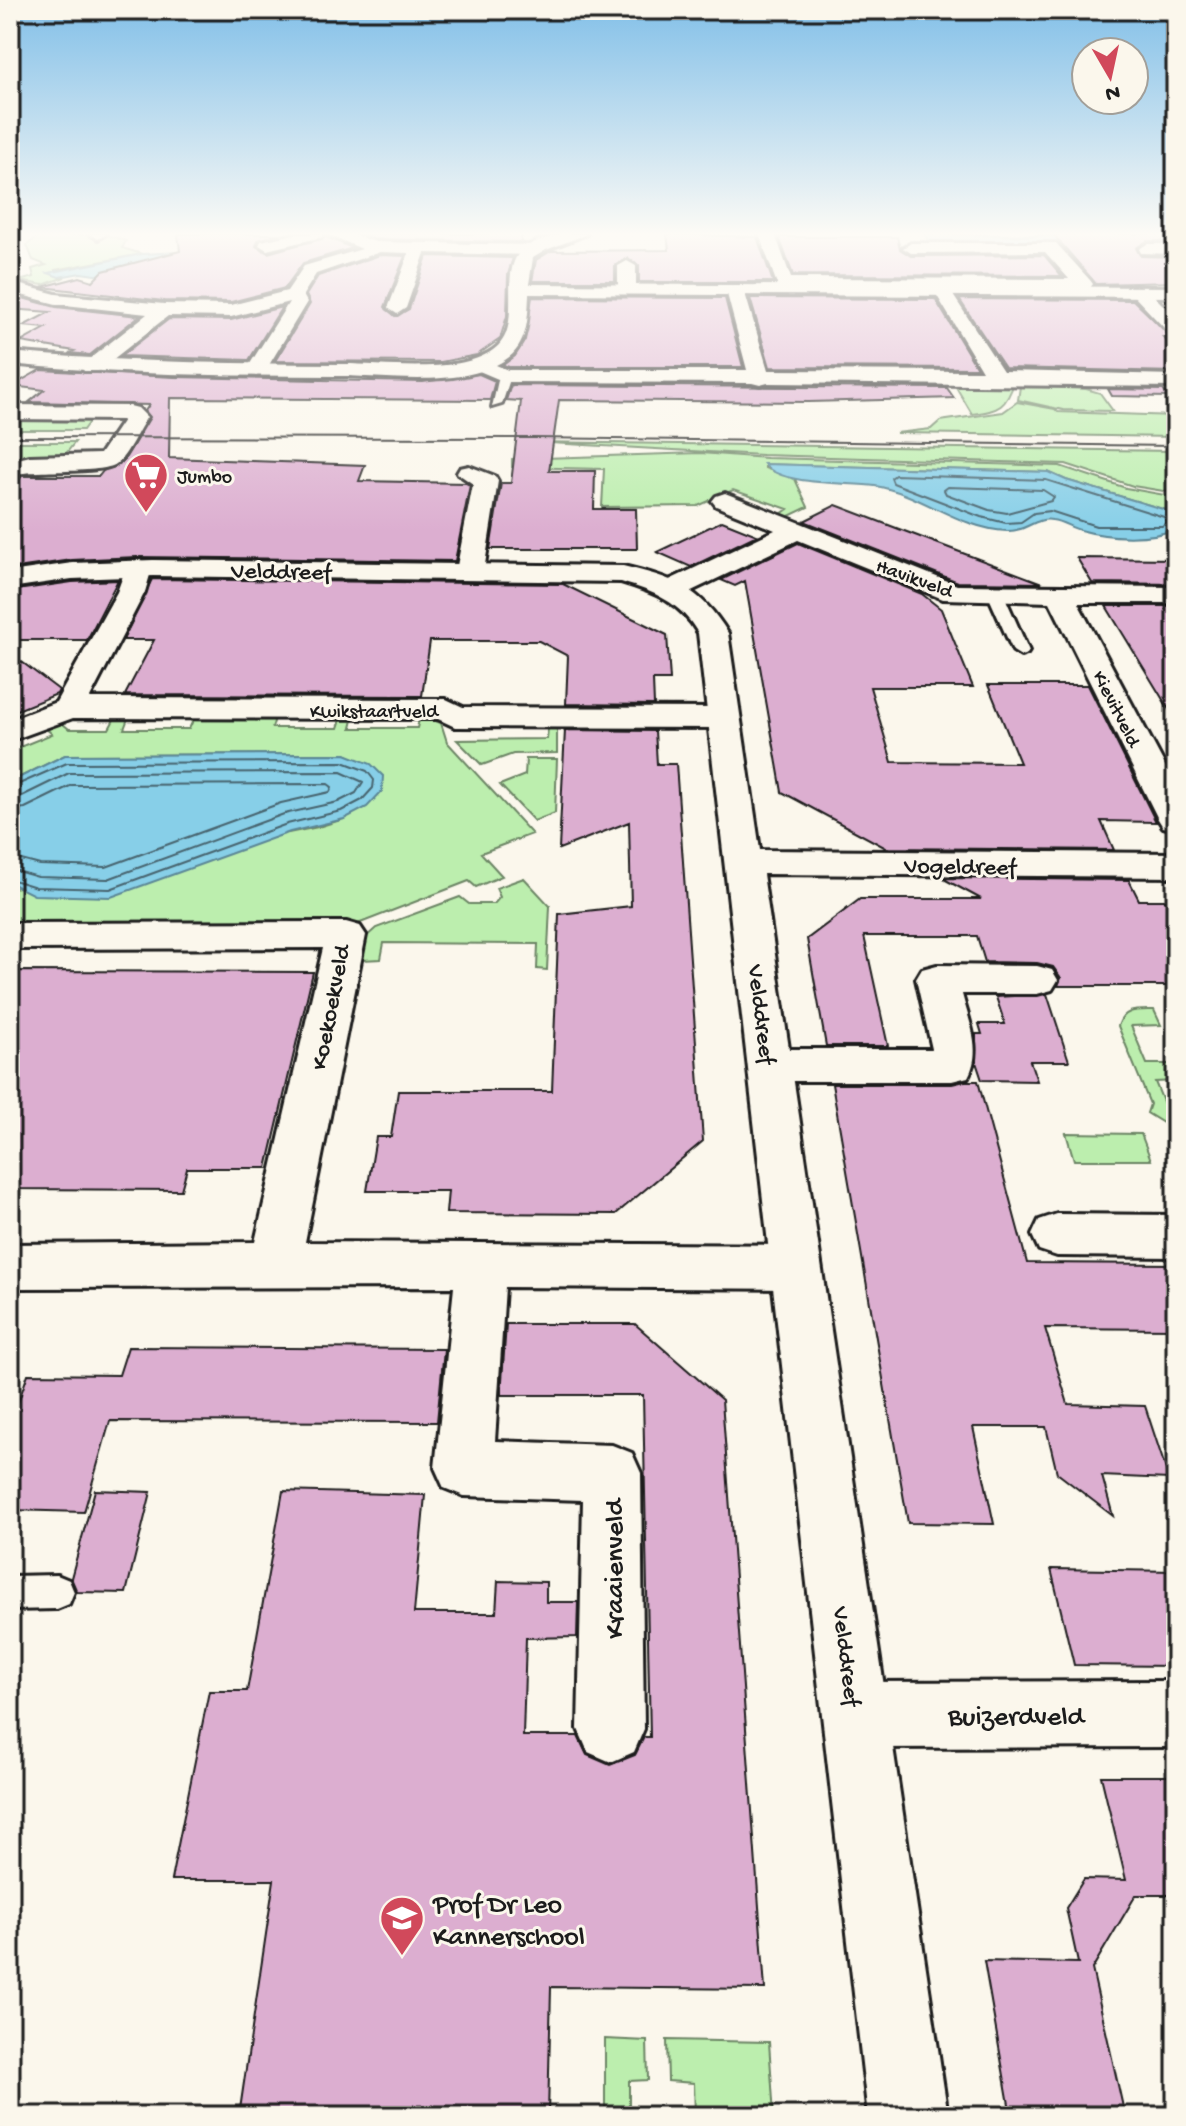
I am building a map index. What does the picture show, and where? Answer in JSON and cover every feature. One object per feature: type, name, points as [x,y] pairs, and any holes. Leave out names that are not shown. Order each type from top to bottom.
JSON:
[{"type":"street","points":[[91,367],[111,346],[130,333]]},
{"type":"street","points":[[256,370],[279,333]]},
{"type":"street","points":[[10,358],[91,367],[425,370],[479,364],[500,355],[511,344],[513,333]]},
{"type":"street","points":[[747,333],[760,379]]},
{"type":"street","points":[[966,333],[996,376]]},
{"type":"street","points":[[479,364],[505,376],[760,379],[996,376],[1176,381]]},
{"type":"street","points":[[688,378],[692,400]]},
{"type":"street","points":[[845,378],[855,401]]},
{"type":"street","points":[[10,412],[130,413],[136,417],[108,459],[100,462],[30,463],[10,468]]},
{"type":"street","points":[[469,473],[486,481],[470,571]]},
{"type":"street","name":"Havikveld","points":[[725,501],[953,593],[1176,595]]},
{"type":"street","points":[[673,589],[797,530]]},
{"type":"street","points":[[69,708],[131,592],[138,568]]},
{"type":"street","name":"Velddreef","points":[[10,580],[72,571],[138,568],[623,574],[673,589],[702,610],[713,633],[908,2116]]},
{"type":"street","name":"Kievitveld","points":[[1060,595],[1176,819]]},
{"type":"street","name":"Kwikstaartveld","points":[[10,731],[69,708],[446,709],[455,717],[724,718]]},
{"type":"street","name":"Vogeldreef","points":[[744,862],[1176,865]]},
{"type":"street","name":"Koekoekveld","points":[[10,936],[346,935],[275,1264]]},
{"type":"street","points":[[770,1065],[952,1065],[954,1046],[937,979],[1037,980]]},
{"type":"street","points":[[1057,1235],[1176,1236]]},
{"type":"street","points":[[14,1276],[275,1264],[796,1267]]},
{"type":"street","name":"Kraaienveld","points":[[481,1267],[464,1468],[612,1473],[611,1729]]},
{"type":"street","name":"Buizerdveld","points":[[856,1715],[1176,1714]]},
{"type":"lane","points":[[496,404],[505,376]]},
{"type":"lane","points":[[996,595],[1021,651]]},
{"type":"lane","points":[[10,1593],[57,1592]]},
{"type":"green space","points":[[1015,380],[1001,406],[972,414],[956,387],[1002,385]]},
{"type":"green space","points":[[1021,380],[1035,381],[1040,387],[1086,389],[1100,393],[1113,411],[1063,410],[1018,400]]},
{"type":"green space","points":[[1017,402],[1058,412],[1176,416],[1176,437],[896,433],[931,429],[940,421],[1003,412]]},
{"type":"green space","points":[[10,417],[91,419],[83,430],[10,430]]},
{"type":"green space","points":[[10,442],[75,442],[64,456],[10,457]]},
{"type":"green space","points":[[532,442],[1176,451],[1176,493],[1133,486],[1066,464],[762,455]]},
{"type":"green space","points":[[700,453],[767,458],[1060,466],[1126,488],[1176,497],[1176,513],[1048,472],[765,464],[765,468],[795,479],[808,507],[785,518],[778,516],[788,509],[733,490],[698,506],[602,507],[604,469],[512,467],[512,459]]},
{"type":"green space","points":[[276,715],[272,728],[338,728],[342,716],[354,716],[351,728],[417,728],[420,716],[441,723],[447,742],[532,834],[481,853],[502,876],[476,887],[469,881],[350,927],[10,926],[10,883],[14,888],[318,827],[344,819],[356,759],[345,754],[65,755],[10,782],[10,751],[52,734],[42,725],[57,719],[69,729],[109,729],[116,716],[129,716],[124,729],[189,729],[195,716]]},
{"type":"green space","points":[[548,727],[557,728],[557,753],[513,754],[482,765],[457,740],[547,739]]},
{"type":"green space","points":[[526,759],[557,759],[555,813],[534,821],[500,785],[525,775]]},
{"type":"green space","points":[[524,878],[550,906],[547,970],[537,969],[538,944],[384,943],[381,959],[362,960],[365,938],[376,928],[460,897],[469,904],[494,904],[500,897],[496,888]]},
{"type":"green space","points":[[1154,1010],[1161,1025],[1131,1026],[1147,1064],[1176,1064],[1176,1081],[1155,1082],[1169,1116],[1176,1116],[1176,1131],[1147,1113],[1150,1104],[1118,1026],[1128,1013]]},
{"type":"green space","points":[[1066,1133],[1141,1134],[1151,1160],[1074,1160]]},
{"type":"green space","points":[[605,2039],[647,2041],[648,2080],[629,2081],[629,2116],[605,2116]]},
{"type":"green space","points":[[667,2040],[769,2042],[774,2116],[695,2116],[694,2083],[668,2081]]},
{"type":"water","points":[[764,464],[1048,472],[1176,513],[1176,529],[1154,535],[1116,536],[1091,533],[1046,520],[1014,531],[989,529],[892,490],[799,480],[773,471]]},
{"type":"water","points":[[345,754],[371,764],[383,776],[382,791],[367,807],[344,819],[290,832],[111,897],[34,895],[10,883],[10,782],[65,755]]},
{"type":"building","points":[[37,333],[117,333],[90,355],[21,342]]},
{"type":"building","points":[[151,333],[266,333],[249,360],[121,356]]},
{"type":"building","points":[[292,333],[502,333],[500,339],[477,355],[441,362],[275,361]]},
{"type":"building","points":[[526,333],[734,333],[743,367],[503,365],[515,356]]},
{"type":"building","points":[[760,333],[956,333],[977,368],[770,367]]},
{"type":"building","points":[[982,333],[1168,333],[1172,337],[1163,337],[1176,351],[1176,372],[1005,368]]},
{"type":"building","points":[[40,370],[174,377],[423,382],[479,374],[495,381],[490,400],[170,398],[169,458],[365,465],[359,481],[470,485],[455,561],[137,557],[72,560],[10,569],[10,491],[22,476],[99,476],[123,462],[150,417],[145,411],[149,405],[29,402],[44,390],[12,386]]},
{"type":"building","points":[[511,385],[947,388],[954,398],[809,402],[559,400],[549,471],[595,471],[594,509],[636,509],[637,549],[490,549],[501,483],[511,483],[521,401],[506,400]]},
{"type":"building","points":[[1108,389],[1163,390],[1168,397],[1112,396]]},
{"type":"building","points":[[836,505],[1042,583],[958,582],[804,521]]},
{"type":"building","points":[[722,521],[757,535],[691,567],[657,552]]},
{"type":"building","points":[[798,543],[922,594],[941,609],[973,687],[870,687],[892,762],[1020,763],[988,685],[1088,685],[1156,822],[1101,821],[1114,850],[886,848],[782,792],[745,581],[735,586],[721,580]]},
{"type":"building","points":[[1077,558],[1176,559],[1176,584],[1092,583]]},
{"type":"building","points":[[152,579],[563,584],[667,635],[670,680],[653,680],[654,705],[566,704],[568,656],[539,641],[430,641],[422,696],[125,695],[154,640],[123,640]]},
{"type":"building","points":[[118,580],[87,640],[10,640],[10,591],[72,582]]},
{"type":"building","points":[[1106,606],[1176,606],[1176,721]]},
{"type":"building","points":[[10,653],[59,690],[57,694],[10,713]]},
{"type":"building","points":[[565,730],[655,731],[657,764],[676,764],[703,1141],[616,1214],[446,1213],[448,1191],[367,1191],[376,1137],[391,1137],[398,1091],[552,1091],[559,914],[631,906],[629,822],[559,849]]},
{"type":"building","points":[[942,878],[1129,880],[1139,900],[1176,900],[1176,986],[1058,986],[1061,978],[1053,967],[1037,963],[985,962],[977,936],[864,936],[888,1046],[826,1046],[807,939],[860,899],[981,899]]},
{"type":"building","points":[[10,971],[313,972],[267,1168],[187,1168],[181,1190],[10,1189]]},
{"type":"building","points":[[1047,994],[1069,1061],[1030,1061],[1037,1081],[982,1080],[976,1062],[976,1034],[982,1034],[979,1024],[1005,1024],[996,997]]},
{"type":"building","points":[[978,1081],[1027,1263],[1176,1264],[1176,1329],[1045,1328],[1068,1404],[1145,1406],[1169,1479],[1102,1476],[1113,1516],[1057,1473],[1046,1427],[973,1427],[994,1524],[908,1523],[832,1084],[952,1084]]},
{"type":"building","points":[[506,1324],[635,1324],[722,1400],[765,1989],[551,1987],[548,2116],[239,2116],[274,1880],[171,1880],[209,1691],[247,1691],[283,1491],[425,1495],[414,1613],[496,1613],[498,1581],[546,1582],[546,1602],[578,1602],[577,1637],[526,1638],[523,1736],[578,1736],[587,1755],[610,1765],[635,1755],[644,1737],[650,1737],[643,1395],[501,1395]]},
{"type":"building","points":[[128,1347],[444,1349],[437,1422],[110,1421],[84,1512],[10,1510],[10,1426],[28,1374],[119,1375]]},
{"type":"building","points":[[95,1490],[151,1492],[126,1593],[77,1592],[71,1578]]},
{"type":"building","points":[[1051,1569],[1176,1571],[1176,1666],[1074,1665]]},
{"type":"building","points":[[1101,1776],[1176,1776],[1176,1895],[1136,1895],[1092,1969],[1125,2116],[1011,2116],[984,1961],[1078,1963],[1066,1908],[1084,1879],[1126,1880]]},
{"type":"tram line","points":[[10,437],[533,438],[1176,446]]},
{"type":"place","name":"Jumbo","points":[[146,514]]},
{"type":"place","name":"Prof Dr Leo Kannerschool","points":[[402,1957]]}]
